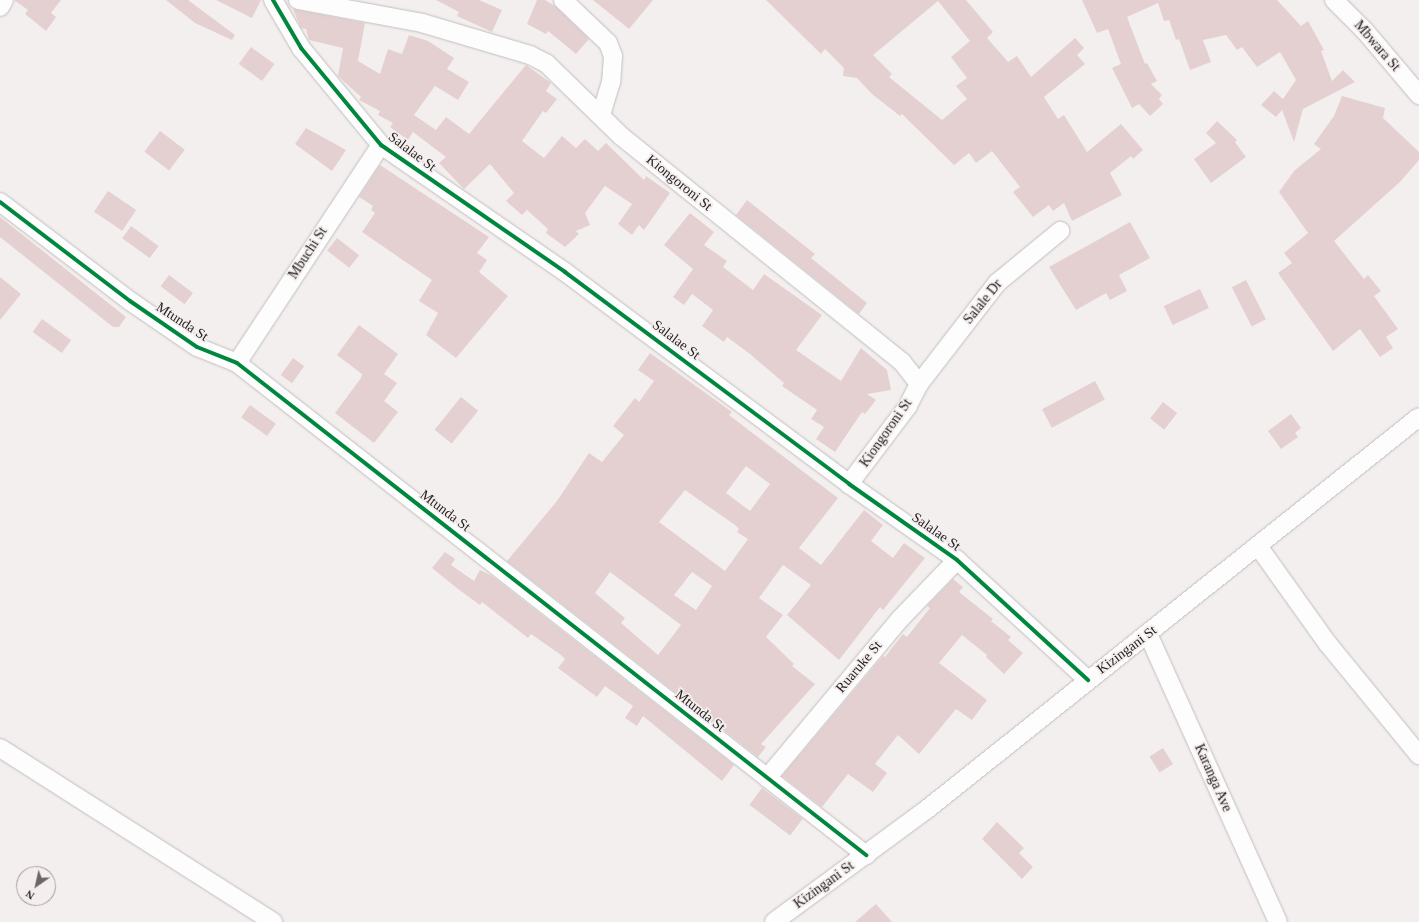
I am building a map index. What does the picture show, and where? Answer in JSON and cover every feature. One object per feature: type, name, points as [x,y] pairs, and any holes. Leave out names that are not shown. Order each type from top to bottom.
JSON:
[{"type":"street","points":[[0,7],[4,0]]},
{"type":"street","name":"Salalae St","points":[[273,0],[301,48],[381,145],[565,272],[849,484],[957,560],[1088,680]]},
{"type":"street","name":"Kiongoroni St","points":[[298,0],[422,23],[530,54],[560,74],[621,136],[902,362],[919,384],[908,406],[849,484]]},
{"type":"street","points":[[562,0],[608,43],[613,56],[611,82],[601,115]]},
{"type":"street","name":"Mbwara St","points":[[1334,0],[1365,31],[1419,95]]},
{"type":"street","name":"Mbuchi St","points":[[237,363],[381,145]]},
{"type":"street","name":"Mtunda St","points":[[0,202],[130,301],[197,347],[237,363],[866,855]]},
{"type":"street","name":"Salale Dr","points":[[919,384],[997,283],[1060,231]]},
{"type":"street","name":"Kizingani St","points":[[780,920],[866,855],[1148,634],[1419,417]]},
{"type":"street","points":[[1258,546],[1328,644],[1419,755]]},
{"type":"street","name":"Ruaruke St","points":[[767,778],[895,624],[957,560]]},
{"type":"street","name":"Karanga Ave","points":[[1148,634],[1278,922]]},
{"type":"street","points":[[0,748],[273,922]]},
{"type":"building","points":[[14,0],[61,0],[51,13],[56,17],[46,31],[25,14],[28,10]]},
{"type":"building","points":[[166,0],[188,0],[235,35],[232,40],[195,23]]},
{"type":"building","points":[[216,0],[261,0],[252,18]]},
{"type":"building","points":[[436,0],[479,0],[502,10],[492,32],[457,16],[459,12]]},
{"type":"building","points":[[537,0],[545,0],[555,6],[589,39],[576,54],[548,31],[546,34],[527,24]]},
{"type":"building","points":[[593,0],[653,0],[629,29]]},
{"type":"building","points":[[766,0],[966,0],[993,32],[987,38],[1008,62],[1017,56],[1031,77],[1075,38],[1084,48],[1077,55],[1085,64],[1044,97],[1058,119],[1064,115],[1087,152],[1121,124],[1143,150],[1133,159],[1131,156],[1110,173],[1122,195],[1072,221],[1064,203],[1053,211],[1049,205],[1033,217],[1013,192],[1020,187],[992,151],[976,163],[969,153],[954,165],[902,114],[900,116],[872,94],[857,78],[843,76],[844,68],[825,49],[821,54]],"holes":[[[938,1],[970,41],[951,57],[967,78],[956,86],[967,99],[942,120],[889,77],[892,74],[873,55]]]},
{"type":"building","points":[[1082,0],[1277,0],[1301,26],[1308,21],[1324,50],[1321,51],[1332,81],[1343,70],[1355,82],[1303,109],[1294,142],[1282,110],[1276,117],[1261,105],[1274,91],[1283,99],[1296,80],[1280,52],[1257,67],[1242,47],[1237,50],[1226,35],[1203,40],[1211,62],[1190,70],[1179,39],[1176,40],[1169,20],[1164,21],[1158,3],[1127,17],[1145,64],[1147,63],[1157,81],[1151,84],[1162,95],[1159,99],[1163,104],[1150,116],[1139,104],[1132,108],[1112,68],[1121,64],[1108,29],[1097,33]]},
{"type":"building","points":[[293,9],[365,23],[358,61],[380,74],[388,49],[402,54],[409,35],[428,41],[454,58],[447,69],[469,82],[458,100],[435,86],[414,115],[436,130],[446,117],[469,134],[526,65],[551,83],[546,91],[557,99],[546,113],[543,111],[522,141],[544,158],[562,136],[576,148],[585,139],[598,151],[606,143],[644,180],[646,176],[670,193],[644,230],[639,225],[632,235],[618,224],[632,204],[605,186],[585,213],[590,225],[576,231],[579,234],[565,247],[546,233],[548,229],[527,210],[522,215],[506,201],[514,193],[490,164],[464,189],[439,163],[446,157],[413,132],[408,140],[390,127],[393,123],[378,115],[380,111],[359,100],[361,97],[338,76],[343,48],[309,40],[306,29],[301,28]]},
{"type":"building","points":[[251,47],[274,64],[262,81],[239,64]]},
{"type":"building","points":[[1342,96],[1385,108],[1383,118],[1419,152],[1419,160],[1400,182],[1334,241],[1364,279],[1368,275],[1381,291],[1374,296],[1398,329],[1386,337],[1393,348],[1380,357],[1360,329],[1333,351],[1278,273],[1292,263],[1284,253],[1308,233],[1279,192],[1294,171],[1321,149],[1314,144],[1334,116]]},
{"type":"building","points":[[1217,121],[1237,140],[1235,142],[1246,157],[1211,183],[1194,159],[1216,143],[1206,133]]},
{"type":"building","points":[[306,128],[346,150],[332,171],[295,144]]},
{"type":"building","points":[[160,131],[185,150],[169,170],[144,152]]},
{"type":"building","points":[[380,165],[489,237],[477,253],[487,260],[479,272],[508,296],[456,358],[426,335],[438,313],[419,301],[432,280],[362,232],[375,213],[371,210],[373,206],[359,197]]},
{"type":"building","points":[[108,191],[136,210],[122,231],[94,212]]},
{"type":"building","points":[[747,200],[815,254],[811,258],[867,303],[859,314],[736,215]]},
{"type":"building","points":[[690,213],[714,232],[704,245],[727,261],[723,267],[753,290],[764,274],[822,315],[796,350],[841,381],[861,348],[887,370],[891,390],[867,394],[876,400],[865,414],[862,412],[835,452],[816,439],[824,427],[811,419],[817,410],[782,386],[784,383],[750,354],[727,337],[724,342],[702,326],[713,310],[692,294],[684,305],[673,297],[693,269],[664,245]]},
{"type":"building","points":[[0,217],[126,317],[119,327],[113,327],[0,237]]},
{"type":"building","points":[[1130,222],[1150,258],[1119,275],[1127,291],[1110,300],[1106,293],[1076,310],[1049,267]]},
{"type":"building","points":[[131,226],[159,246],[150,258],[122,238]]},
{"type":"building","points":[[337,238],[359,255],[349,268],[327,251]]},
{"type":"building","points":[[169,275],[193,293],[185,304],[161,286]]},
{"type":"building","points":[[0,277],[21,294],[0,320]]},
{"type":"building","points":[[1246,280],[1266,319],[1252,326],[1232,287]]},
{"type":"building","points":[[1200,289],[1209,308],[1173,325],[1164,306]]},
{"type":"building","points":[[42,319],[71,340],[62,353],[33,332]]},
{"type":"building","points":[[359,325],[398,354],[384,374],[397,383],[384,401],[398,412],[374,443],[335,413],[361,378],[362,374],[337,355]]},
{"type":"building","points":[[650,353],[732,412],[729,415],[838,498],[799,548],[821,565],[864,510],[883,525],[871,541],[893,558],[904,543],[925,558],[883,610],[880,607],[839,660],[787,615],[811,585],[783,565],[759,598],[783,615],[766,637],[794,664],[792,666],[815,684],[761,744],[766,747],[758,757],[507,561],[557,501],[589,453],[602,462],[624,435],[613,426],[635,398],[639,402],[654,381],[638,370]],"holes":[[[746,466],[770,484],[750,511],[726,493]],[[685,490],[735,525],[739,529],[737,532],[748,539],[725,571],[659,522]],[[610,572],[681,625],[658,655],[621,623],[625,618],[595,593]],[[692,572],[712,586],[696,610],[674,595]]]},
{"type":"building","points":[[293,358],[304,366],[292,383],[281,375]]},
{"type":"building","points":[[1095,381],[1105,400],[1052,428],[1042,409]]},
{"type":"building","points":[[461,397],[478,411],[452,443],[435,430]]},
{"type":"building","points":[[1163,402],[1177,413],[1164,430],[1150,419]]},
{"type":"building","points":[[250,405],[276,424],[267,436],[241,417]]},
{"type":"building","points":[[1291,414],[1301,428],[1295,433],[1298,437],[1281,449],[1268,431]]},
{"type":"building","points":[[445,552],[455,559],[451,565],[474,581],[480,570],[492,576],[734,765],[722,781],[643,716],[637,726],[625,718],[633,706],[605,686],[597,697],[558,668],[565,659],[561,655],[531,634],[528,638],[482,602],[480,605],[432,568]]},
{"type":"building","points":[[953,579],[963,587],[959,592],[993,619],[991,621],[1011,637],[1008,640],[1023,653],[1004,674],[986,657],[987,655],[962,635],[939,663],[987,700],[972,720],[956,709],[919,754],[898,735],[875,764],[887,773],[873,792],[848,774],[822,807],[782,776],[883,656],[885,657],[903,634],[907,637],[930,608],[927,606]]},
{"type":"building","points":[[1163,748],[1173,764],[1159,773],[1149,756]]},
{"type":"building","points":[[762,788],[803,819],[790,835],[749,805]]},
{"type":"building","points":[[997,822],[1024,848],[1019,853],[1033,867],[1022,879],[982,839]]},
{"type":"building","points":[[876,904],[892,922],[855,922]]},
{"type":"cycle path","points":[[273,0],[301,48],[381,145],[565,272],[849,484],[957,560],[1088,680]]},
{"type":"cycle path","points":[[0,202],[130,301],[197,347],[237,363],[866,855]]}]
